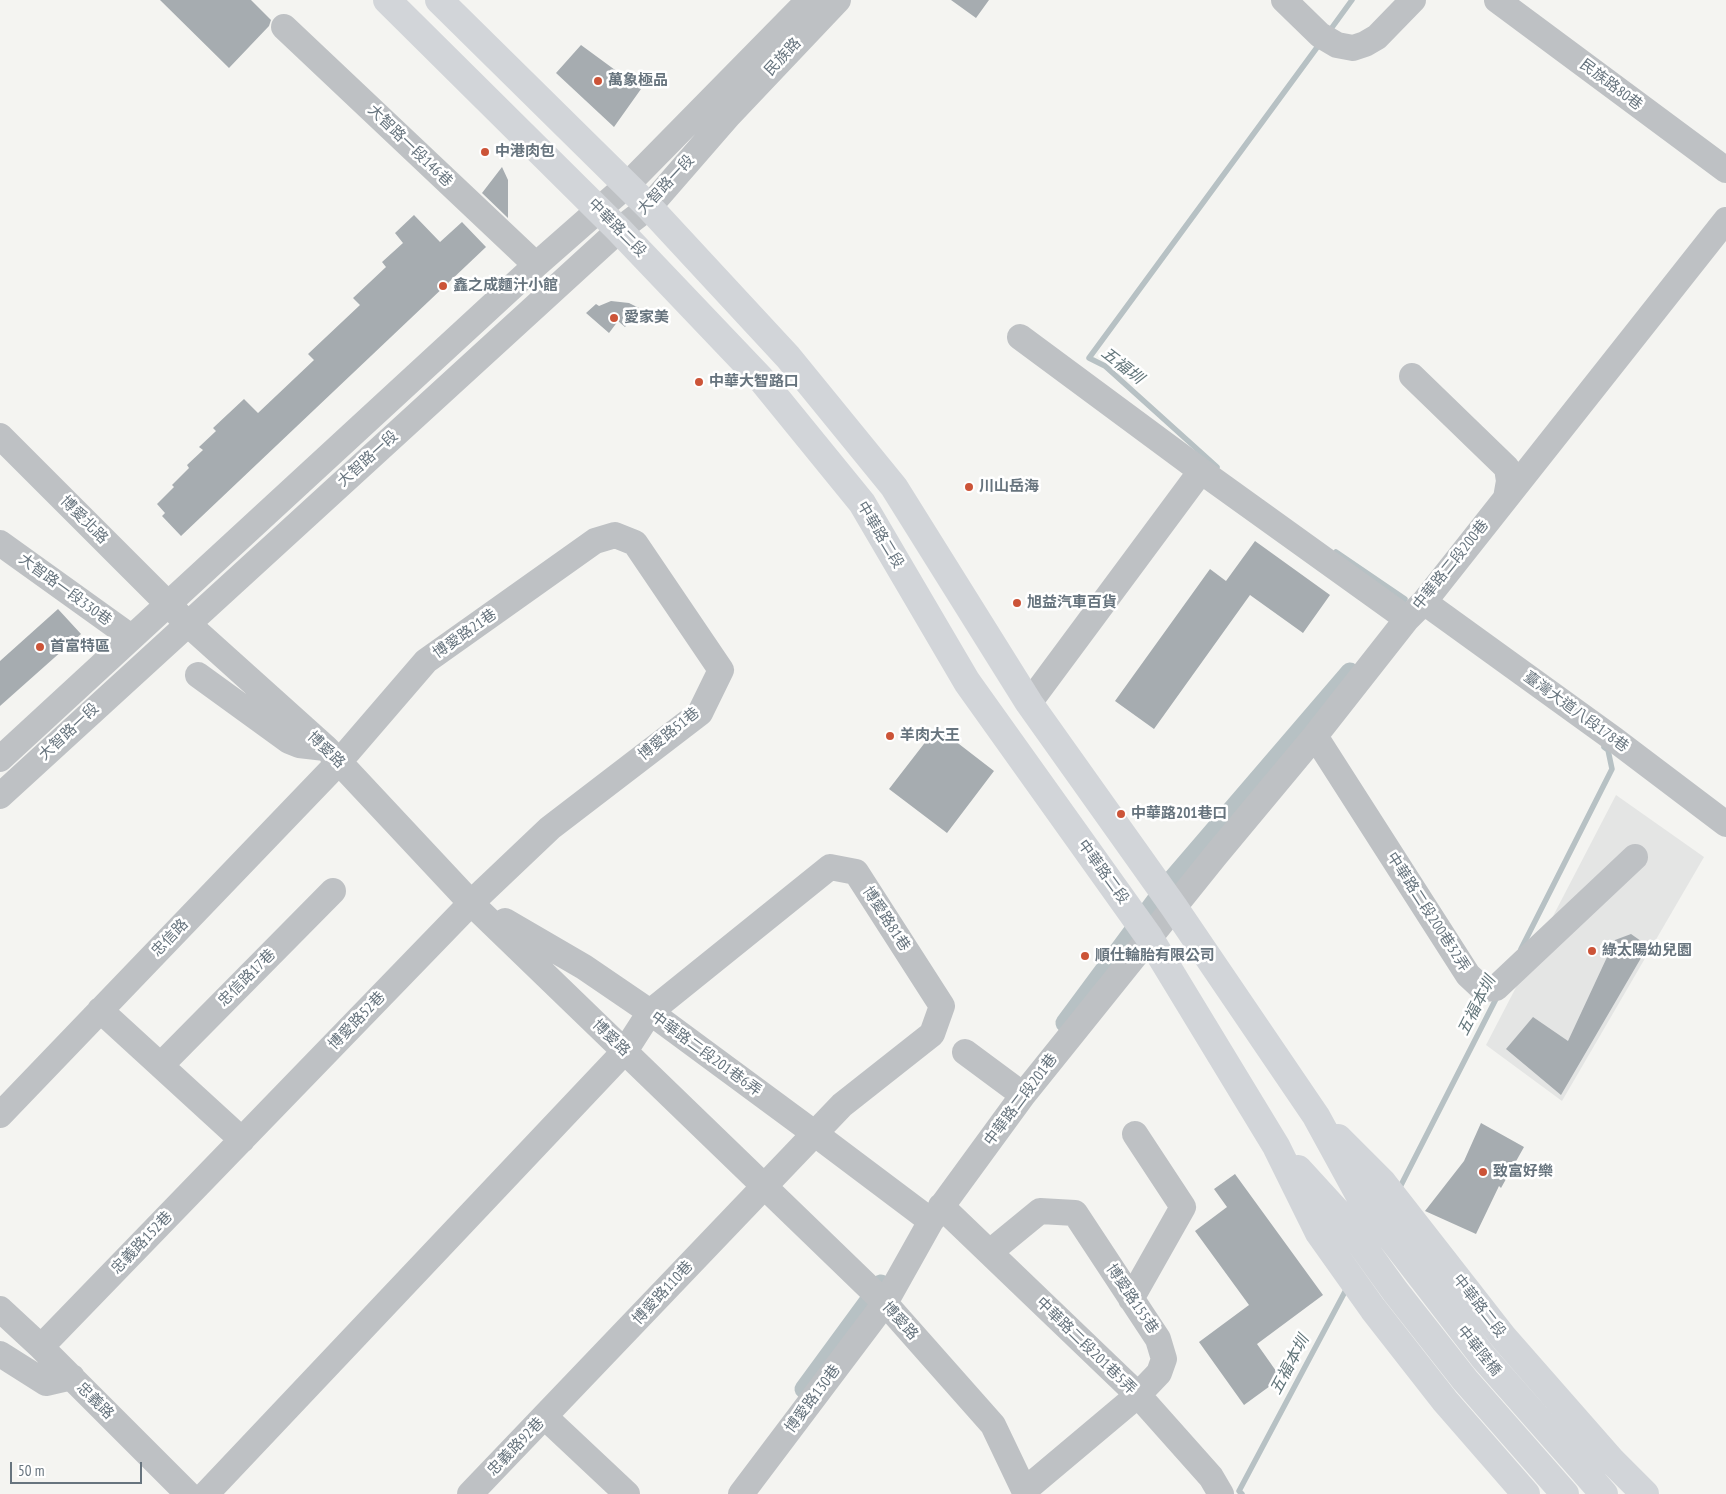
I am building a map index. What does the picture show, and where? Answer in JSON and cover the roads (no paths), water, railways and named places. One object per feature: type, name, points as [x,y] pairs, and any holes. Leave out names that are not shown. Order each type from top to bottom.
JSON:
[{"type":"main road","name":"中華路二段","points":[[387,0],[619,230],[761,378],[862,503],[966,682],[1149,936],[1276,1146],[1319,1233],[1368,1301],[1452,1408],[1526,1494]]},
{"type":"main road","name":"中華路二段","points":[[439,0],[649,207],[788,357],[894,487],[1029,703],[1174,908],[1316,1116],[1362,1200]]},
{"type":"main road","name":"中華路二段","points":[[1316,1116],[1383,1183],[1504,1338],[1612,1461],[1645,1494]]},
{"type":"main road","name":"中華路二段","points":[[1276,1146],[1341,1216]]},
{"type":"main road","name":"中華陸橋","points":[[1362,1200],[1484,1358],[1604,1494]]},
{"type":"main road","name":"中華陸橋","points":[[1341,1216],[1395,1291],[1464,1380],[1564,1494]]},
{"type":"street","name":"民族路","points":[[720,108],[809,0]]},
{"type":"street","name":"民族路","points":[[720,108],[838,0]]},
{"type":"street","points":[[1284,0],[1336,46],[1353,48],[1377,37],[1413,0]]},
{"type":"street","name":"民族路80巷","points":[[1497,0],[1726,170]]},
{"type":"street","name":"大智路一段146巷","points":[[284,27],[536,265]]},
{"type":"street","name":"大智路一段","points":[[0,758],[598,209],[720,108]]},
{"type":"street","name":"大智路一段","points":[[0,796],[619,230],[649,207],[720,108]]},
{"type":"street","name":"中華路二段200巷","points":[[1174,908],[1506,498],[1726,220]]},
{"type":"street","name":"臺灣大道八段178巷","points":[[1020,337],[1201,471],[1615,740],[1726,824]]},
{"type":"street","points":[[1412,376],[1507,468],[1509,481],[1506,498]]},
{"type":"street","name":"博愛北路","points":[[0,436],[168,604]]},
{"type":"street","points":[[1029,703],[1201,471]]},
{"type":"street","name":"博愛路21巷","points":[[332,755],[426,661],[595,542],[615,535]]},
{"type":"street","name":"博愛路51巷","points":[[471,903],[550,828],[700,713],[721,670],[635,543],[615,535]]},
{"type":"street","name":"大智路一段330巷","points":[[0,543],[130,637]]},
{"type":"street","name":"博愛路","points":[[168,604],[332,755],[471,903],[884,1304],[993,1425],[1025,1492]]},
{"type":"street","points":[[198,675],[289,741],[332,755]]},
{"type":"street","name":"中華路二段200巷32弄","points":[[1315,736],[1468,975],[1484,989],[1496,988],[1635,858]]},
{"type":"street","name":"忠信路","points":[[0,1114],[100,1010],[332,755]]},
{"type":"street","name":"博愛路81巷","points":[[206,1494],[625,1051],[650,1012],[830,867],[856,872],[942,1006],[932,1034],[842,1105],[764,1186]]},
{"type":"street","name":"忠信路17巷","points":[[160,1065],[333,891]]},
{"type":"street","name":"中華路二段201巷6弄","points":[[471,903],[584,967],[650,1012],[814,1133],[936,1214]]},
{"type":"street","name":"博愛路52巷","points":[[242,1140],[471,903]]},
{"type":"street","name":"中華路二段201巷","points":[[884,1304],[936,1214],[1023,1095],[1149,936],[1174,908]]},
{"type":"street","points":[[100,1010],[242,1140]]},
{"type":"street","points":[[966,1052],[1023,1095]]},
{"type":"street","points":[[1131,1299],[1183,1207],[1136,1134]]},
{"type":"street","name":"忠義路152巷","points":[[42,1347],[242,1140]]},
{"type":"street","name":"博愛路110巷","points":[[553,1408],[764,1186]]},
{"type":"street","name":"博愛路155巷","points":[[990,1252],[1040,1212],[1075,1213],[1158,1339],[1164,1359],[1159,1373],[1138,1395],[1025,1492]]},
{"type":"street","name":"中華路二段201巷5弄","points":[[936,1214],[990,1252],[1138,1395],[1211,1477],[1222,1494]]},
{"type":"street","name":"博愛路130巷","points":[[741,1494],[884,1304]]},
{"type":"street","name":"忠義路","points":[[0,1309],[42,1347],[188,1494]]},
{"type":"street","points":[[0,1354],[46,1384],[72,1378]]},
{"type":"street","points":[[553,1408],[627,1494]]},
{"type":"street","name":"忠義路92巷","points":[[470,1494],[553,1408]]},
{"type":"waterway","name":"五福圳","points":[[1328,33],[1352,0]]},
{"type":"waterway","name":"五福圳","points":[[1217,467],[1105,366],[1089,358],[1321,42]]},
{"type":"waterway","name":"五福圳","points":[[1336,552],[1405,599],[1400,607]]},
{"type":"waterway","points":[[1065,1023],[1168,884],[1350,672]]},
{"type":"waterway","name":"五福本圳","points":[[1521,949],[1612,769],[1608,750],[1604,747]]},
{"type":"waterway","name":"五福本圳","points":[[1399,1189],[1498,995]]},
{"type":"waterway","points":[[804,1389],[881,1284]]},
{"type":"waterway","name":"五福本圳","points":[[1242,1494],[1239,1491],[1348,1286]]},
{"type":"place","name":"萬象極品","points":[[598,81]]},
{"type":"place","name":"中港肉包","points":[[485,152]]},
{"type":"place","name":"鑫之成麵汁小館","points":[[443,286]]},
{"type":"place","name":"愛家美","points":[[614,318]]},
{"type":"place","name":"中華大智路口","points":[[699,382]]},
{"type":"place","name":"川山岳海","points":[[969,487]]},
{"type":"place","name":"旭益汽車百貨","points":[[1017,603]]},
{"type":"place","name":"首富特區","points":[[40,647]]},
{"type":"place","name":"羊肉大王","points":[[890,736]]},
{"type":"place","name":"中華路201巷口","points":[[1121,814]]},
{"type":"place","name":"綠太陽幼兒園","points":[[1592,951]]},
{"type":"place","name":"順仕輪胎有限公司","points":[[1085,956]]},
{"type":"place","name":"致富好樂","points":[[1483,1172]]}]
